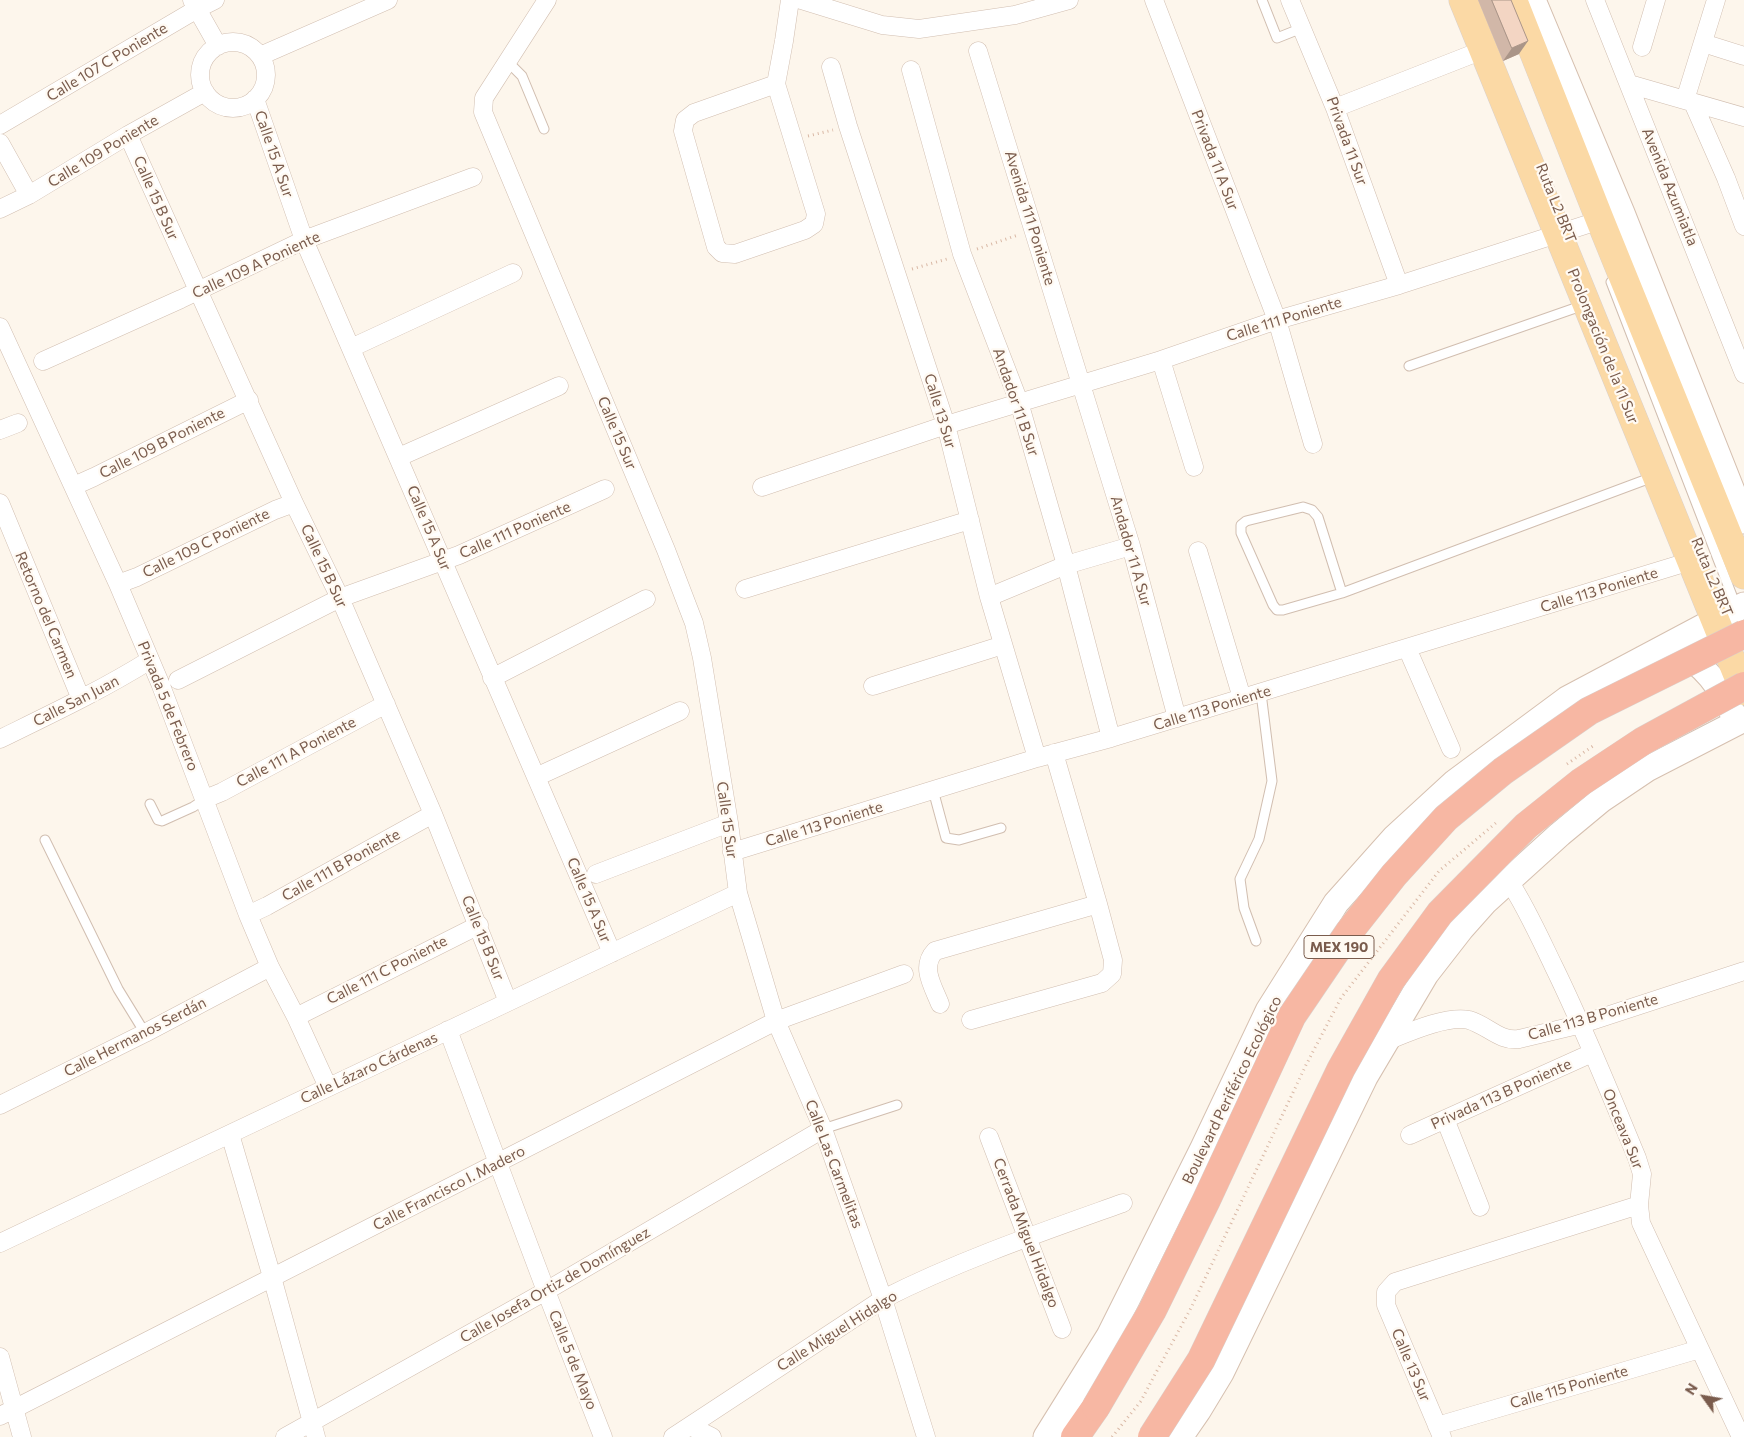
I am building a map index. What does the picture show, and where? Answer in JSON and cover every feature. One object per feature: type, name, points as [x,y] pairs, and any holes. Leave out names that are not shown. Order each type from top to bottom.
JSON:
[{"type":"highway","name":"Boulevard Periférico Ecológico","points":[[1075,1437],[1096,1407],[1152,1311],[1206,1201],[1292,1016],[1349,932],[1394,875],[1446,818],[1504,771],[1589,711],[1734,620]]},
{"type":"highway","points":[[1152,1437],[1201,1360],[1346,1061],[1391,980],[1440,914],[1526,826],[1581,782],[1643,741],[1744,686]]},
{"type":"main road","name":"Prolongación de la 11 Sur","points":[[1463,0],[1483,50],[1565,232],[1587,304],[1691,561],[1734,620],[1744,691]]},
{"type":"main road","points":[[1513,0],[1597,221],[1744,575]]},
{"type":"street","name":"Calle 107 C Poniente","points":[[0,125],[195,4],[216,0]]},
{"type":"street","points":[[260,56],[388,0]]},
{"type":"street","name":"Calle 15 Sur","points":[[547,0],[484,98],[483,112],[662,541],[694,623],[702,658],[729,823],[738,893]]},
{"type":"street","points":[[776,84],[694,113],[685,120],[683,131],[685,140],[716,247],[722,253],[735,254],[805,230],[814,224],[816,214],[776,84],[790,0]]},
{"type":"street","points":[[802,0],[882,25],[919,29],[1015,15],[1069,0]]},
{"type":"street","name":"Privada 11 A Sur","points":[[1154,0],[1277,320],[1313,444]]},
{"type":"street","name":"Privada 11 Sur","points":[[1290,0],[1335,108],[1399,285]]},
{"type":"street","points":[[1532,0],[1597,221],[1737,485],[1744,521]]},
{"type":"street","name":"Avenida Azumiatla","points":[[1595,0],[1744,374]]},
{"type":"street","points":[[1642,47],[1656,0]]},
{"type":"street","points":[[1716,0],[1702,43],[1689,102],[1726,178],[1744,226]]},
{"type":"street","points":[[195,4],[218,46]]},
{"type":"street","points":[[236,42],[245,44],[254,49],[260,56],[266,74],[265,83],[255,99],[246,105],[234,108],[223,106],[213,101],[205,92],[201,82],[203,62],[209,53],[218,46],[236,42]]},
{"type":"street","points":[[1702,43],[1744,56]]},
{"type":"street","points":[[1335,108],[1483,50]]},
{"type":"street","name":"Avenida 111 Poniente","points":[[978,51],[1081,384]]},
{"type":"street","name":"Calle 13 Sur","points":[[831,67],[848,126],[946,425],[990,597],[1036,758]]},
{"type":"street","name":"Andador 11 B Sur","points":[[911,70],[962,254],[1019,402],[1066,565],[1111,738]]},
{"type":"street","points":[[1629,84],[1744,118]]},
{"type":"street","name":"Calle 109 Poniente","points":[[0,209],[29,195],[128,135],[205,92]]},
{"type":"street","name":"Calle 15 A Sur","points":[[255,99],[304,240],[612,952]]},
{"type":"street","name":"Calle 15 B Sur","points":[[128,135],[294,503],[340,598],[433,814],[479,925],[508,1002]]},
{"type":"street","points":[[0,143],[29,195]]},
{"type":"street","name":"Calle 109 A Poniente","points":[[43,361],[198,292],[304,240],[473,177]]},
{"type":"street","points":[[1726,178],[1744,184]]},
{"type":"street","name":"Calle 111 Poniente","points":[[762,487],[946,425],[1161,360],[1277,320],[1399,285],[1597,221]]},
{"type":"street","points":[[351,348],[513,273]]},
{"type":"street","name":"Privada 5 de Febrero","points":[[0,327],[118,584],[150,660],[270,968],[328,1087]]},
{"type":"street","points":[[1161,360],[1194,467]]},
{"type":"street","name":"Andador 11 A Sur","points":[[1081,384],[1131,546],[1177,718]]},
{"type":"street","points":[[399,457],[559,386]]},
{"type":"street","name":"Calle 109 B Poniente","points":[[74,486],[94,478],[248,400]]},
{"type":"street","points":[[0,430],[18,423]]},
{"type":"street","name":"Calle 111 Poniente","points":[[178,680],[340,598],[444,561],[605,489]]},
{"type":"street","name":"Retorno del Carmen","points":[[0,503],[82,700]]},
{"type":"street","name":"Calle 109 C Poniente","points":[[118,584],[275,510],[294,503]]},
{"type":"street","points":[[745,589],[970,520]]},
{"type":"street","points":[[990,597],[1066,565],[1131,546]]},
{"type":"street","points":[[1198,551],[1242,698]]},
{"type":"street","name":"Calle 113 Poniente","points":[[732,852],[1036,758],[1111,738],[1261,693],[1691,561]]},
{"type":"street","points":[[492,678],[646,599]]},
{"type":"street","name":"Boulevard Periférico Ecológico","points":[[1046,1437],[1110,1336],[1268,1011],[1336,903],[1394,838],[1455,782],[1567,699],[1665,647],[1734,620]]},
{"type":"street","points":[[873,686],[1003,645]]},
{"type":"street","points":[[1180,1437],[1221,1373],[1365,1077],[1426,974],[1461,929],[1485,902],[1560,834],[1601,800],[1646,769],[1742,726],[1713,678],[1689,657],[1665,647]]},
{"type":"street","points":[[1407,648],[1451,749]]},
{"type":"street","name":"Calle San Juan","points":[[0,740],[82,700],[150,660]]},
{"type":"street","name":"Calle 111 A Poniente","points":[[205,799],[386,704]]},
{"type":"street","points":[[536,777],[680,711]]},
{"type":"street","points":[[971,1020],[1102,983],[1112,974],[1113,960],[1054,753]]},
{"type":"street","name":"Calle 111 B Poniente","points":[[248,915],[433,814]]},
{"type":"street","points":[[596,874],[729,823]]},
{"type":"street","name":"Onceava Sur","points":[[1509,880],[1524,904],[1582,1024],[1642,1174],[1639,1205],[1641,1222],[1741,1437]]},
{"type":"street","name":"Calle Lázaro Cárdenas","points":[[0,1243],[738,893]]},
{"type":"street","name":"Calle Las Carmelitas","points":[[738,893],[776,1021],[823,1129],[883,1299],[926,1437]]},
{"type":"street","points":[[940,1004],[927,968],[929,958],[935,951],[1098,904]]},
{"type":"street","name":"Calle 111 C Poniente","points":[[296,1018],[479,925]]},
{"type":"street","name":"Calle Hermanos Serdán","points":[[0,1105],[270,968]]},
{"type":"street","name":"Calle 113 B Poniente","points":[[1387,1041],[1428,1025],[1461,1019],[1511,1040],[1582,1024],[1744,971]]},
{"type":"street","name":"Calle Francisco I. Madero","points":[[7,1412],[776,1021],[904,974]]},
{"type":"street","name":"Calle 5 de Mayo","points":[[448,1030],[603,1437]]},
{"type":"street","name":"Privada 113 B Poniente","points":[[1410,1135],[1592,1053]]},
{"type":"street","points":[[1445,1119],[1480,1207]]},
{"type":"street","name":"Calle Josefa Ortiz de Domínguez","points":[[285,1437],[314,1430],[546,1291],[823,1129]]},
{"type":"street","points":[[230,1134],[314,1430]]},
{"type":"street","name":"Cerrada Miguel Hidalgo","points":[[989,1137],[1062,1329]]},
{"type":"street","name":"Calle Miguel Hidalgo","points":[[673,1437],[883,1299],[906,1287],[1028,1237],[1123,1203]]},
{"type":"street","name":"Calle 13 Sur","points":[[1440,1431],[1386,1306],[1386,1292],[1395,1282],[1639,1205]]},
{"type":"street","name":"Calle 115 Poniente","points":[[1440,1431],[1700,1349]]},
{"type":"street","points":[[0,1357],[7,1412],[22,1437]]},
{"type":"street","points":[[690,1426],[712,1437]]},
{"type":"lane","points":[[1262,0],[1277,38],[1302,28]]},
{"type":"lane","name":"Ruta L2 BRT","points":[[1472,0],[1546,178]]},
{"type":"lane","points":[[507,61],[522,76],[544,129]]},
{"type":"lane","name":"Ruta L2 BRT","points":[[1606,270],[1734,620]]},
{"type":"lane","points":[[1409,366],[1587,304]]},
{"type":"lane","points":[[1342,593],[1318,517],[1312,510],[1304,507],[1246,521],[1242,525],[1241,533],[1277,610],[1283,610],[1342,593],[1656,476]]},
{"type":"lane","points":[[1256,941],[1244,908],[1240,879],[1259,839],[1272,781],[1261,693]]},
{"type":"lane","points":[[933,790],[946,838],[959,840],[1000,828]]},
{"type":"lane","points":[[150,804],[155,816],[158,820],[162,821],[193,807],[205,799]]},
{"type":"lane","points":[[45,840],[118,989],[145,1033]]},
{"type":"lane","points":[[823,1129],[897,1105]]},
{"type":"path","points":[[792,140],[848,126]]},
{"type":"path","points":[[1112,1437],[1141,1401],[1152,1380]]},
{"type":"building","points":[[1492,0],[1511,0],[1528,41],[1512,48]]}]
